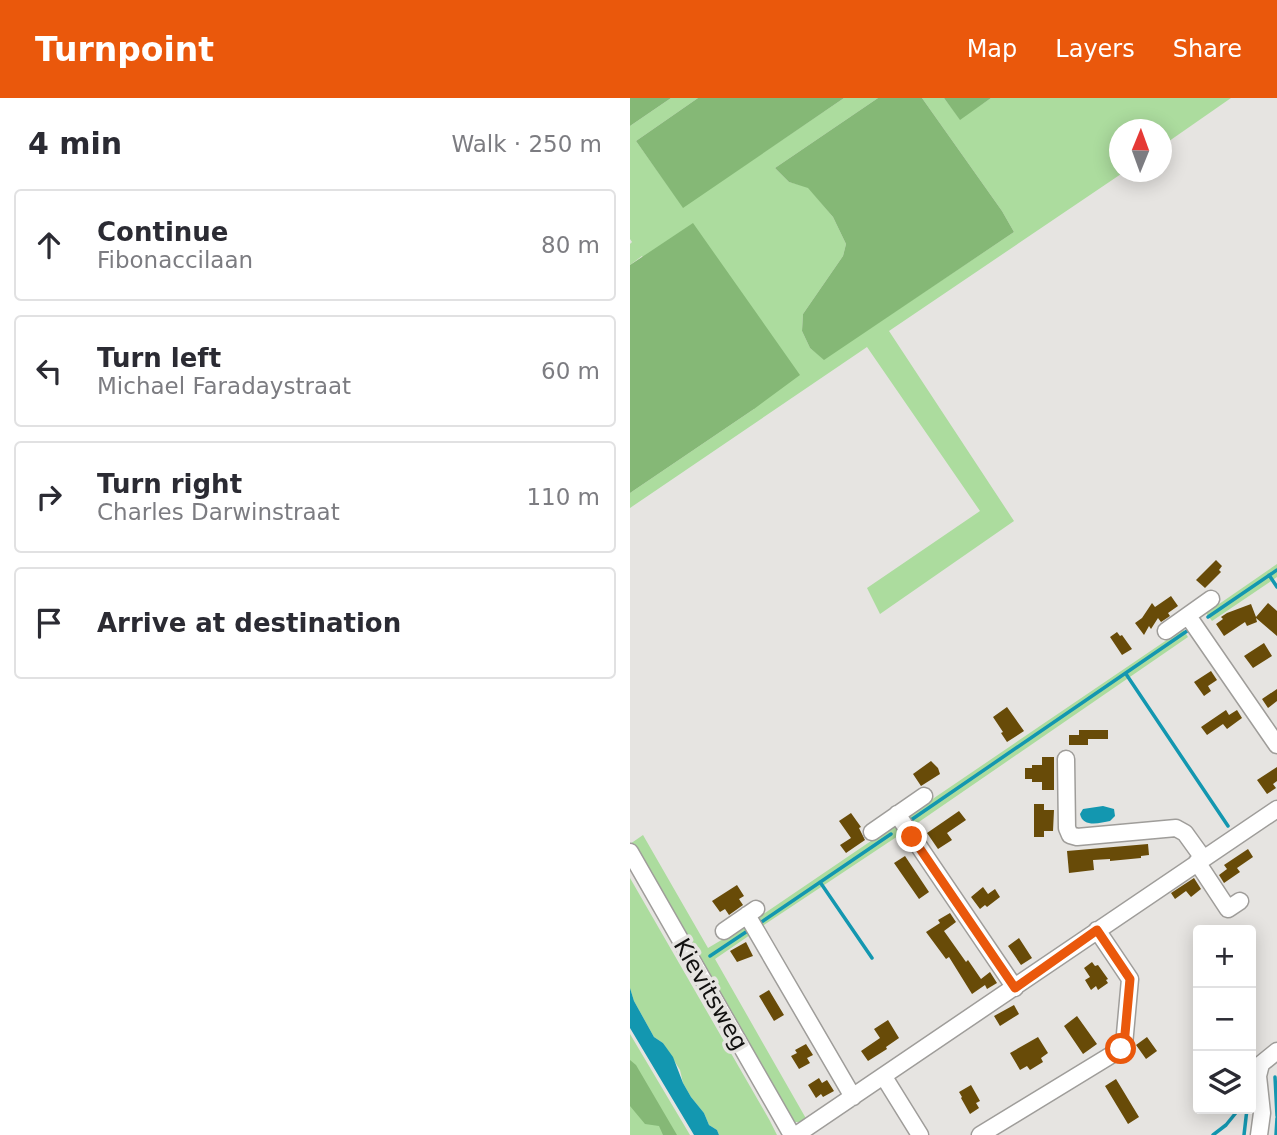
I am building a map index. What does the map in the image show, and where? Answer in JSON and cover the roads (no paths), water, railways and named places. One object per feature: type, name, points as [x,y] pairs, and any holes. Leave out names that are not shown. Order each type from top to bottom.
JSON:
[{"type":"street","points":[[1166,631],[1211,599]]},
{"type":"street","points":[[1188,616],[1277,745]]},
{"type":"street","points":[[1066,759],[1067,828],[1070,835],[1077,837],[1176,828],[1185,833],[1228,909],[1240,901]]},
{"type":"street","points":[[872,832],[924,796]]},
{"type":"street","points":[[794,1135],[884,1077],[1277,809]]},
{"type":"street","points":[[897,814],[1015,988]]},
{"type":"street","name":"Kievitsweg","points":[[630,852],[794,1135]]},
{"type":"street","points":[[724,931],[752,912],[853,1097]]},
{"type":"street","points":[[980,1135],[1124,1045],[1130,979],[1097,930]]},
{"type":"street","points":[[1259,1135],[1262,1113],[1258,1076],[1261,1064],[1277,1051]]},
{"type":"street","points":[[884,1077],[920,1135]]},
{"type":"water","points":[[1103,806],[1114,809],[1115,816],[1110,821],[1092,824],[1085,821],[1080,814],[1083,809]]},
{"type":"water","points":[[630,988],[634,1001],[654,1037],[663,1043],[673,1057],[691,1097],[704,1113],[709,1125],[717,1130],[719,1135],[694,1135],[630,1028]]},
{"type":"waterway","points":[[1208,617],[1277,570]]},
{"type":"waterway","points":[[1269,575],[1277,587]]},
{"type":"waterway","points":[[911,820],[1187,631]]},
{"type":"waterway","points":[[1126,674],[1228,826]]},
{"type":"waterway","points":[[760,923],[891,834]]},
{"type":"waterway","points":[[820,882],[872,958]]},
{"type":"waterway","points":[[710,956],[746,932]]},
{"type":"waterway","points":[[1275,1077],[1277,1116]]},
{"type":"waterway","points":[[1213,1135],[1235,1114]]},
{"type":"waterway","points":[[1244,1135],[1246,1114]]},
{"type":"waterway","points":[[1276,1135],[1277,1118]]}]
